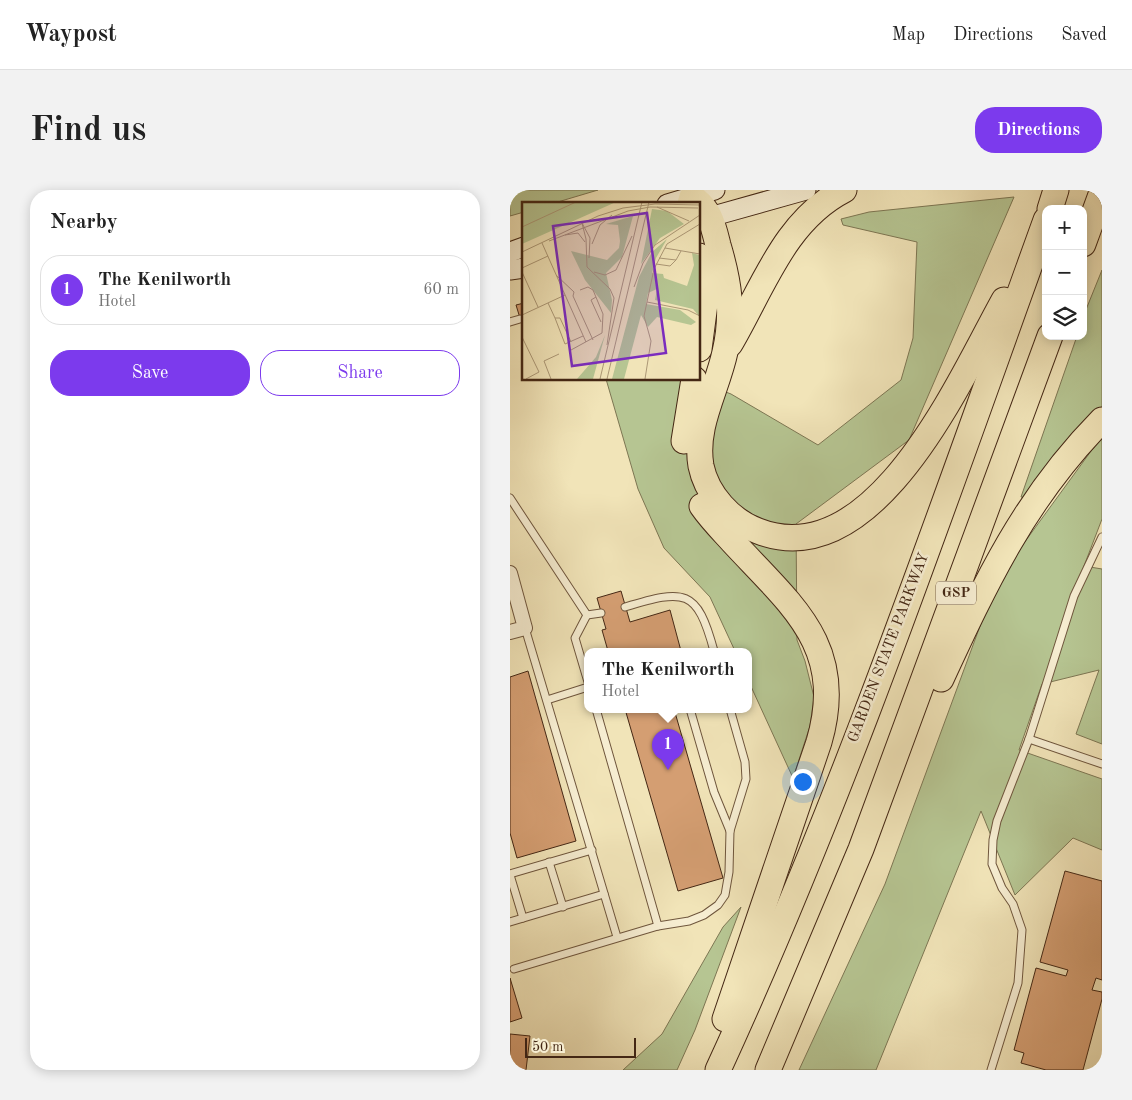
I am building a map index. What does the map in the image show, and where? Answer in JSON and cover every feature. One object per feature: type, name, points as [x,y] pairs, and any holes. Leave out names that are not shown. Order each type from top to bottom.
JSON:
[{"type":"highway","points":[[844,190],[817,207],[796,229],[725,352],[704,418],[700,442],[702,469],[712,493],[732,516],[750,528],[771,535],[801,537],[832,528],[870,506],[887,490],[906,466],[950,396],[1026,260],[1042,227]]},
{"type":"highway","name":"GARDEN STATE PARKWAY","points":[[1051,205],[1056,190]]},
{"type":"highway","points":[[1087,233],[1102,192]]},
{"type":"highway","points":[[699,197],[730,293],[725,352]]},
{"type":"highway","name":"GARDEN STATE PARKWAY","points":[[718,1070],[787,909],[858,731],[1042,231]]},
{"type":"highway","points":[[700,262],[706,296],[700,341]]},
{"type":"highway","name":"GSP","points":[[768,1070],[861,849],[1049,340]]},
{"type":"highway","points":[[694,380],[684,451],[690,484],[705,511],[790,604],[810,630],[824,666],[828,691],[826,717],[819,742],[707,1070]]},
{"type":"highway","points":[[861,849],[998,559],[1050,479],[1102,420]]},
{"type":"main road","points":[[705,219],[806,190]]},
{"type":"main road","points":[[676,202],[699,197]]},
{"type":"main road","points":[[510,252],[522,248]]},
{"type":"street","points":[[510,573],[525,628],[510,632]]},
{"type":"lane","points":[[510,322],[520,319]]},
{"type":"lane","points":[[510,498],[587,615]]},
{"type":"lane","points":[[991,1070],[1018,983],[1022,930],[1013,904],[1002,888],[992,864],[992,840],[997,821],[1030,738],[1074,596],[1102,537]]},
{"type":"lane","points":[[626,606],[660,596],[676,595],[691,600],[706,621],[713,648]]},
{"type":"lane","points":[[587,615],[602,613]]},
{"type":"lane","points":[[584,668],[575,638],[587,615]]},
{"type":"lane","points":[[525,628],[617,937]]},
{"type":"lane","points":[[546,700],[584,688]]},
{"type":"lane","points":[[597,713],[658,926]]},
{"type":"lane","points":[[691,713],[714,792],[730,831]]},
{"type":"lane","points":[[514,969],[617,937],[658,926],[689,921],[704,915],[718,905],[725,895],[729,872],[730,831],[746,779],[744,762],[731,713]]},
{"type":"lane","points":[[1030,738],[1102,764]]},
{"type":"lane","points":[[523,918],[510,874],[592,850]]},
{"type":"lane","points":[[549,862],[563,906]]},
{"type":"lane","points":[[510,922],[604,894]]},
{"type":"green space","points":[[510,190],[598,190],[558,202],[522,202],[522,213],[510,216]]},
{"type":"green space","points":[[1014,197],[909,440],[796,524],[797,640],[805,661],[814,697],[810,726],[793,778],[752,689],[752,648],[734,648],[710,597],[664,548],[638,489],[606,380],[695,380],[731,394],[818,445],[901,380],[913,338],[917,242],[843,225],[841,219],[869,212]]},
{"type":"green space","points":[[1102,270],[1102,407],[1065,446],[1027,498],[1021,497],[1076,340],[1087,340],[1087,307]]},
{"type":"green space","points":[[1102,436],[1102,519],[1084,566],[1102,569],[1102,744],[1076,734],[1099,670],[1042,684],[1019,750],[1102,779],[1102,850],[1073,838],[1015,895],[981,811],[876,1070],[799,1070],[885,884],[997,580]]},
{"type":"green space","points":[[741,907],[695,1030],[677,1070],[623,1070],[662,1034],[723,927]]},
{"type":"building","points":[[522,304],[522,324],[516,305]]},
{"type":"building","points":[[621,591],[630,622],[670,610],[680,648],[607,648],[602,630],[606,629],[597,598]]},
{"type":"building","points":[[528,671],[576,841],[517,858],[510,833],[510,677]]},
{"type":"building","points":[[626,713],[675,713],[723,878],[678,891]]},
{"type":"building","points":[[1065,871],[1102,881],[1102,980],[1096,978],[1092,990],[1102,992],[1102,999],[1083,1070],[1046,1070],[1021,1063],[1024,1053],[1014,1050],[1036,968],[1066,976],[1068,970],[1040,962]]},
{"type":"building","points":[[510,978],[522,1018],[510,1022]]},
{"type":"building","points":[[510,1034],[530,1036],[526,1070],[510,1070]]},
{"type":"place","name":"The Kenilworth","points":[[668,770]]}]
